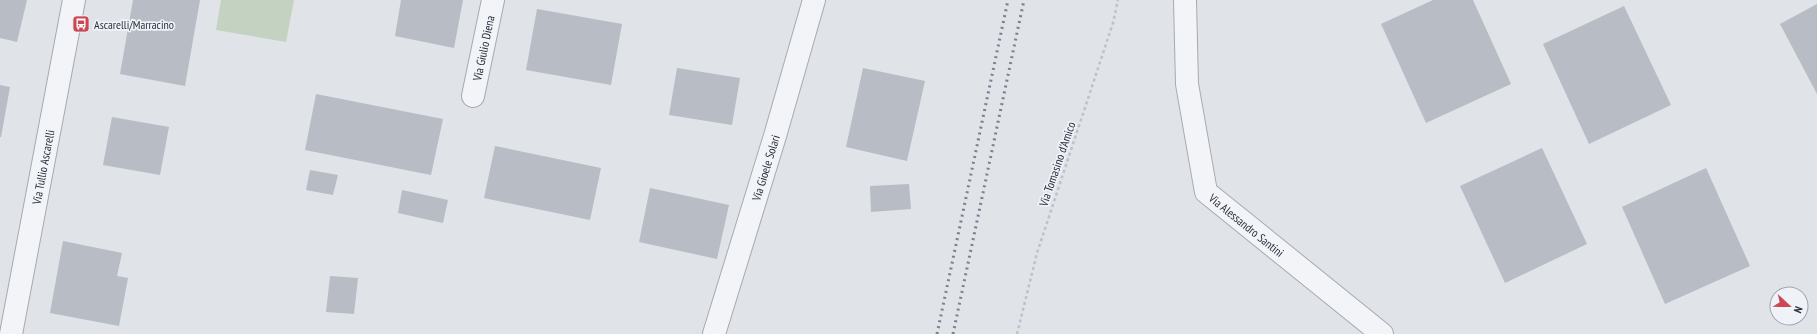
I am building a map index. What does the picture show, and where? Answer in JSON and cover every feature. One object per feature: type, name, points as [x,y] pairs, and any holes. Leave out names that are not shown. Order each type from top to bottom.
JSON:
[{"type":"street","name":"Via Tullio Ascarelli","points":[[11,334],[74,0]]},
{"type":"street","name":"Via Giulio Diena","points":[[473,96],[494,0]]},
{"type":"street","name":"Via Gioele Solari","points":[[714,334],[775,136],[814,0]]},
{"type":"street","name":"Via Alessandro Santini","points":[[1185,0],[1187,84],[1206,192],[1382,334]]},
{"type":"path","name":"Via Tomasino d'Amico","points":[[1017,334],[1037,252],[1114,23],[1118,0]]},
{"type":"green space","points":[[221,0],[294,0],[286,42],[216,30]]},
{"type":"building","points":[[0,0],[27,0],[17,42],[0,38]]},
{"type":"building","points":[[133,0],[200,0],[185,86],[120,74]]},
{"type":"building","points":[[401,0],[463,0],[454,48],[395,36]]},
{"type":"building","points":[[1433,0],[1473,0],[1511,84],[1426,123],[1381,24]]},
{"type":"building","points":[[1817,4],[1817,94],[1780,24]]},
{"type":"building","points":[[1624,6],[1671,105],[1589,144],[1543,44]]},
{"type":"building","points":[[537,9],[622,24],[611,85],[526,70]]},
{"type":"building","points":[[677,68],[740,78],[732,125],[669,115]]},
{"type":"building","points":[[863,68],[925,81],[907,161],[846,147]]},
{"type":"building","points":[[0,85],[10,87],[1,137],[0,137]]},
{"type":"building","points":[[316,94],[443,119],[431,175],[305,150]]},
{"type":"building","points":[[112,117],[169,127],[160,175],[103,165]]},
{"type":"building","points":[[495,146],[601,168],[590,220],[484,198]]},
{"type":"building","points":[[1542,148],[1587,244],[1505,283],[1460,186]]},
{"type":"building","points":[[1706,168],[1750,266],[1665,304],[1622,207]]},
{"type":"building","points":[[310,170],[338,175],[333,195],[306,190]]},
{"type":"building","points":[[909,184],[911,209],[871,212],[870,186]]},
{"type":"building","points":[[650,188],[729,205],[717,259],[639,242]]},
{"type":"building","points":[[402,190],[448,200],[443,223],[398,213]]},
{"type":"building","points":[[63,241],[122,253],[117,276],[128,278],[119,326],[50,313]]},
{"type":"building","points":[[330,276],[358,278],[354,314],[326,312]]},
{"type":"railway","points":[[937,334],[1008,0]]},
{"type":"railway","points":[[953,334],[1024,0]]},
{"type":"place","name":"Ascarelli/Marracino","points":[[81,24]]}]
